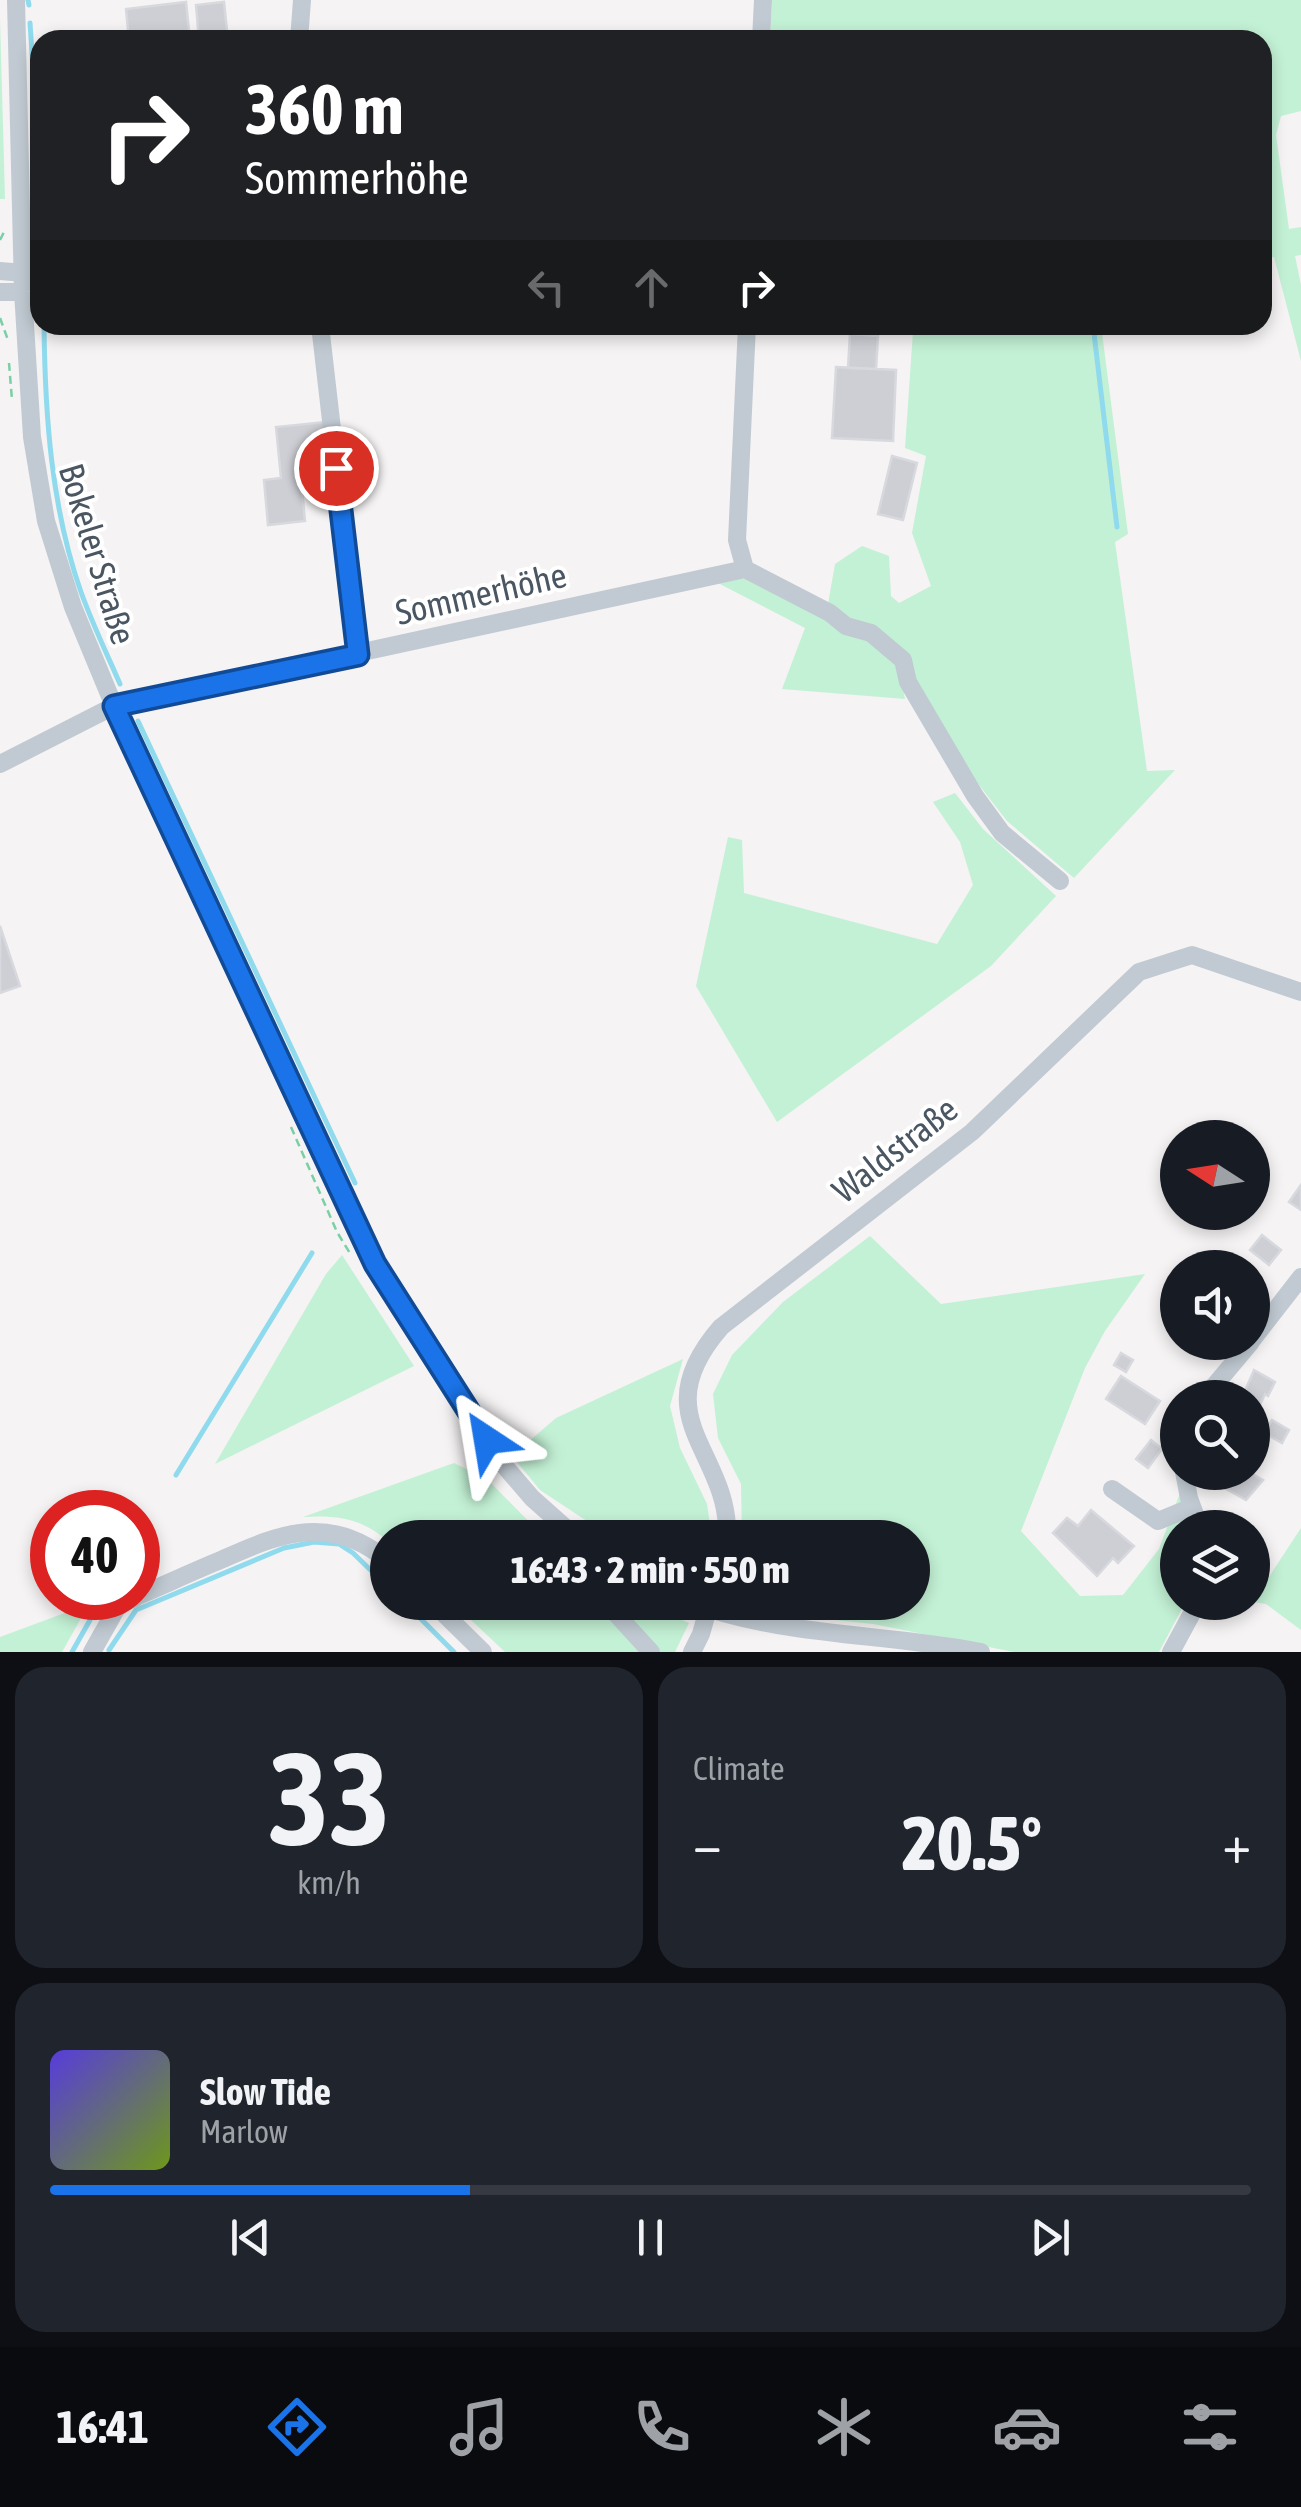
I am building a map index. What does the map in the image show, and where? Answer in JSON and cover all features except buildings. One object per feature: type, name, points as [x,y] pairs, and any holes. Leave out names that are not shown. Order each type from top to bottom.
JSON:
[{"type":"street","name":"Bokeler Straße","points":[[16,0],[23,283],[32,437],[46,521],[73,607],[114,706],[375,1264],[502,1462],[557,1520]]},
{"type":"street","points":[[300,30],[302,0]]},
{"type":"street","points":[[762,30],[763,0]]},
{"type":"street","points":[[0,271],[23,283]]},
{"type":"street","points":[[0,292],[23,283]]},
{"type":"street","points":[[321,335],[358,655]]},
{"type":"street","points":[[747,335],[737,540],[744,568],[830,613],[846,626],[871,633],[903,660],[908,682],[975,796],[1002,833],[1060,881]]},
{"type":"street","name":"Sommerhöhe","points":[[0,764],[114,706],[744,568]]},
{"type":"street","name":"Waldstraße","points":[[728,1520],[719,1489],[694,1434],[688,1407],[691,1374],[700,1350],[721,1326],[972,1132],[1139,972],[1192,954],[1301,992]]},
{"type":"street","points":[[1270,1318],[1301,1277]]},
{"type":"street","points":[[1219,1380],[1237,1360]]},
{"type":"street","points":[[1112,1489],[1158,1521],[1192,1506]]},
{"type":"street","points":[[1188,1490],[1193,1510]]},
{"type":"street","points":[[160,1586],[268,1539],[306,1530],[342,1534],[370,1546]]},
{"type":"street","points":[[92,1652],[110,1620]]},
{"type":"street","points":[[450,1620],[483,1652]]},
{"type":"street","points":[[622,1620],[651,1652]]},
{"type":"street","points":[[692,1652],[700,1620]]},
{"type":"street","points":[[751,1620],[981,1652]]},
{"type":"street","points":[[1171,1652],[1188,1620]]},
{"type":"green space","points":[[772,0],[1301,0],[1301,111],[1281,116],[1276,135],[1289,229],[1301,227],[1301,255],[1295,256],[1301,285],[1301,361],[1272,257],[1272,30],[770,30]]},
{"type":"green space","points":[[0,18],[5,199],[0,199]]},
{"type":"green space","points":[[913,335],[1102,335],[1128,534],[1115,542],[1147,771],[1175,770],[1074,878],[1007,821],[972,776],[915,681],[828,604],[835,564],[862,546],[889,556],[891,596],[899,603],[931,586],[912,533],[926,456],[905,448]]},
{"type":"green space","points":[[745,578],[868,639],[898,664],[905,699],[782,689],[805,628],[718,583]]},
{"type":"green space","points":[[955,793],[983,829],[1056,896],[991,966],[777,1122],[696,986],[728,837],[742,840],[744,893],[937,944],[973,885],[960,842],[933,802]]},
{"type":"green space","points":[[870,1236],[941,1304],[1145,1274],[1105,1331],[1085,1368],[1021,1531],[1080,1596],[1123,1595],[1160,1546],[1160,1620],[1176,1620],[1159,1652],[1014,1652],[835,1620],[930,1620],[930,1520],[742,1520],[741,1484],[718,1438],[713,1394],[732,1355],[783,1302]]},
{"type":"green space","points":[[342,1255],[414,1366],[215,1464],[326,1274]]},
{"type":"green space","points":[[683,1359],[670,1406],[680,1448],[707,1504],[709,1520],[585,1520],[540,1490],[512,1456],[556,1418]]},
{"type":"green space","points":[[454,1463],[487,1479],[527,1520],[370,1520],[370,1528],[348,1520],[303,1517]]},
{"type":"green space","points":[[1180,1493],[1185,1510],[1174,1510]]},
{"type":"green space","points":[[1301,1528],[1301,1630],[1270,1607],[1270,1575]]},
{"type":"green space","points":[[46,1620],[80,1620],[62,1652],[0,1652],[0,1637]]},
{"type":"green space","points":[[471,1620],[689,1623],[675,1652],[505,1652]]},
{"type":"waterway","points":[[28,0],[29,5]]},
{"type":"waterway","points":[[30,23],[30,30]]},
{"type":"waterway","points":[[44,335],[48,426],[63,527],[81,592],[120,684]]},
{"type":"waterway","points":[[1094,335],[1117,527]]},
{"type":"waterway","points":[[138,721],[355,1183]]},
{"type":"waterway","points":[[176,1475],[312,1253]]},
{"type":"waterway","points":[[109,1650],[136,1610],[284,1548],[314,1542],[339,1544],[370,1570]]},
{"type":"waterway","points":[[72,1652],[90,1620]]},
{"type":"waterway","points":[[422,1620],[454,1652]]},
{"type":"route","points":[[336,468],[358,655],[114,706],[375,1264],[487,1440]]}]
